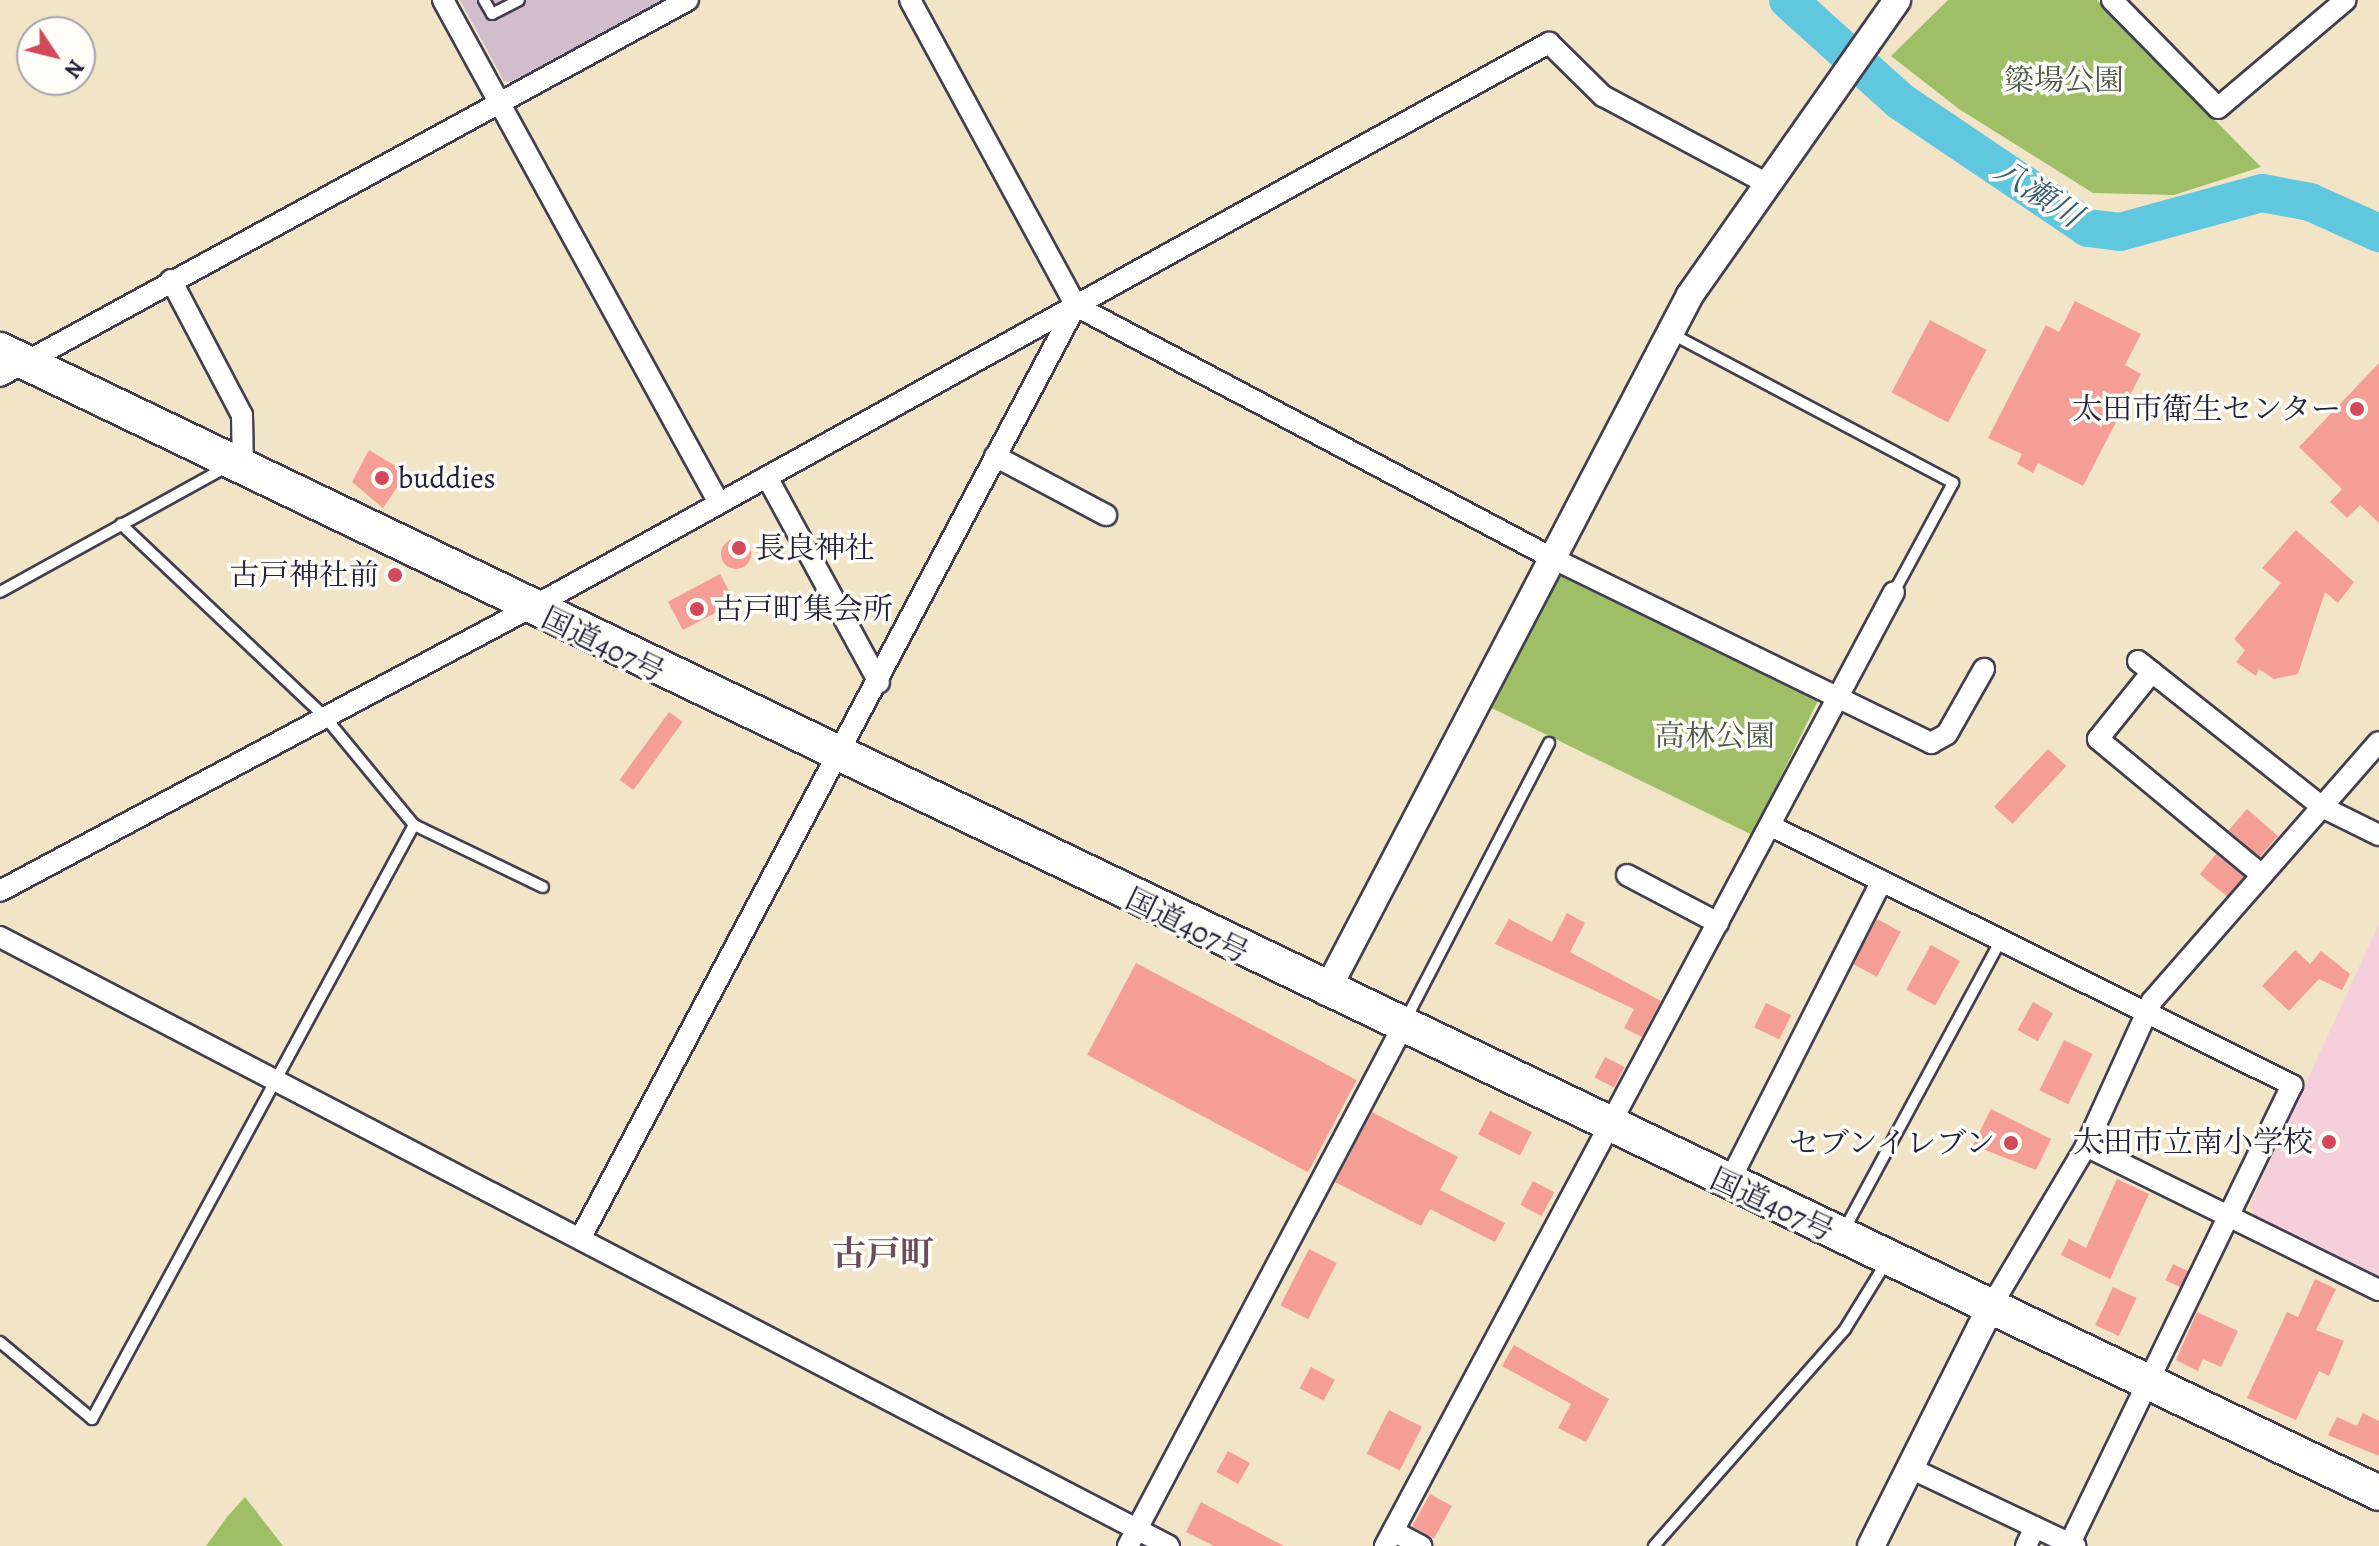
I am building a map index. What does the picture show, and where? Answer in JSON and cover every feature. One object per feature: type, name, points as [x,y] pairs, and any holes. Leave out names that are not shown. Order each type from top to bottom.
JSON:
[{"type":"highway","name":"国道407号","points":[[9,363],[237,467],[1609,1128],[2379,1493]]},
{"type":"street","points":[[443,0],[719,503]]},
{"type":"street","points":[[9,363],[171,280],[688,0]]},
{"type":"street","points":[[910,0],[1076,306],[1554,559],[1931,743],[1947,734],[1984,669]]},
{"type":"street","points":[[1326,992],[1712,261],[1897,0]]},
{"type":"street","points":[[2112,0],[2218,108],[2346,0]]},
{"type":"street","points":[[0,891],[767,477],[1549,43],[1603,96],[1768,184]]},
{"type":"street","points":[[171,280],[242,415],[237,467]]},
{"type":"street","points":[[580,1239],[836,756],[879,682],[1076,306]]},
{"type":"street","points":[[995,456],[1106,515]]},
{"type":"street","points":[[767,477],[879,682]]},
{"type":"street","points":[[1421,1546],[1389,1538],[1718,923],[1773,827],[1894,592]]},
{"type":"street","points":[[2262,875],[2098,739],[2145,667],[2322,807],[2379,835]]},
{"type":"street","points":[[1871,1546],[1990,1308],[2086,1146],[2147,1014],[2262,875],[2379,742]]},
{"type":"street","points":[[1773,827],[1880,885],[2292,1085],[2072,1545],[2031,1537],[1910,1468]]},
{"type":"street","points":[[1627,875],[1718,923]]},
{"type":"street","points":[[1728,1184],[1880,885]]},
{"type":"street","points":[[0,937],[580,1239],[1133,1538],[1169,1546]]},
{"type":"street","points":[[1133,1538],[1402,1028]]},
{"type":"street","points":[[2086,1146],[2379,1290]]},
{"type":"lane","points":[[484,0],[492,14],[519,0]]},
{"type":"lane","points":[[1672,334],[1953,483],[1894,592]]},
{"type":"lane","points":[[0,592],[121,524],[237,467]]},
{"type":"lane","points":[[121,524],[325,717],[414,825],[543,887]]},
{"type":"lane","points":[[1402,1028],[1549,743]]},
{"type":"lane","points":[[0,1342],[92,1419],[414,825]]},
{"type":"lane","points":[[1839,1237],[2000,942]]},
{"type":"lane","points":[[1654,1546],[1845,1329],[1888,1259]]},
{"type":"shaded area","points":[[460,0],[666,0],[513,82],[504,81]]},
{"type":"shaded area","name":"太田市立南小学校","points":[[2379,924],[2379,1276],[2255,1216],[2250,1205]]},
{"type":"green space","name":"簗場公園","points":[[1948,0],[2097,0],[2261,167],[2174,195],[2093,193],[1959,109],[1891,56]]},
{"type":"green space","name":"高林公園","points":[[1557,574],[1818,701],[1752,835],[1492,708]]},
{"type":"green space","points":[[245,1497],[283,1546],[206,1546],[227,1517]]},
{"type":"building","points":[[2075,301],[2141,334],[2125,365],[2141,374],[2083,486],[2038,463],[2033,473],[2017,464],[2022,454],[1988,438],[2046,325],[2059,332]]},
{"type":"building","points":[[1930,320],[1987,350],[1948,422],[1892,392]]},
{"type":"building","name":"太田市衛生センター","points":[[2379,363],[2379,523],[2360,505],[2347,518],[2330,502],[2342,489],[2299,447]]},
{"type":"building","points":[[369,450],[407,473],[383,508],[352,482]]},
{"type":"building","points":[[2296,530],[2354,582],[2338,603],[2325,592],[2298,674],[2274,679],[2259,669],[2256,676],[2236,662],[2245,650],[2234,639],[2281,583],[2262,568]]},
{"type":"building","name":"長良神社","points":[[736,539],[742,540],[750,548],[750,560],[742,568],[736,569],[730,568],[722,560],[721,554],[722,548],[730,540]]},
{"type":"building","name":"古戸町集会所","points":[[720,574],[735,602],[683,630],[668,602]]},
{"type":"building","points":[[669,712],[683,722],[633,790],[620,780]]},
{"type":"building","points":[[2048,749],[2066,766],[2012,824],[1994,807]]},
{"type":"building","points":[[2247,809],[2278,836],[2260,857],[2229,830]]},
{"type":"building","points":[[2216,854],[2244,877],[2228,897],[2200,874]]},
{"type":"building","points":[[1567,913],[1585,923],[1570,952],[1661,1001],[1642,1037],[1624,1028],[1634,1009],[1495,944],[1509,919],[1552,942]]},
{"type":"building","points":[[1877,919],[1901,932],[1877,977],[1853,964]]},
{"type":"building","points":[[1931,945],[1960,961],[1935,1006],[1906,990]]},
{"type":"building","points":[[2295,950],[2310,964],[2321,951],[2350,974],[2342,990],[2319,979],[2289,1011],[2262,986]]},
{"type":"building","points":[[1136,963],[1357,1080],[1308,1172],[1087,1055]]},
{"type":"building","points":[[2033,1002],[2053,1013],[2038,1041],[2017,1030]]},
{"type":"building","points":[[1766,1003],[1791,1015],[1779,1040],[1754,1027]]},
{"type":"building","points":[[2064,1040],[2093,1054],[2068,1104],[2039,1090]]},
{"type":"building","points":[[1605,1057],[1625,1067],[1614,1087],[1595,1077]]},
{"type":"building","points":[[1991,1109],[2051,1139],[2036,1170],[1973,1145]]},
{"type":"building","points":[[1490,1111],[1532,1132],[1520,1156],[1478,1134]]},
{"type":"building","points":[[1372,1112],[1458,1157],[1440,1190],[1505,1223],[1495,1242],[1430,1209],[1421,1226],[1335,1182]]},
{"type":"building","points":[[2117,1179],[2149,1194],[2110,1279],[2061,1255],[2069,1239],[2086,1248]]},
{"type":"building","points":[[1533,1181],[1554,1192],[1542,1216],[1520,1205]]},
{"type":"building","points":[[1309,1249],[1337,1263],[1308,1319],[1280,1305]]},
{"type":"building","points":[[2173,1264],[2188,1271],[2181,1287],[2165,1280]]},
{"type":"building","points":[[2315,1279],[2336,1289],[2316,1330],[2344,1341],[2329,1376],[2319,1371],[2296,1420],[2247,1398],[2287,1312],[2298,1317]]},
{"type":"building","points":[[2113,1287],[2137,1298],[2119,1336],[2095,1325]]},
{"type":"building","points":[[2197,1312],[2238,1331],[2221,1367],[2203,1359],[2198,1371],[2176,1360]]},
{"type":"building","points":[[1514,1345],[1609,1399],[1586,1442],[1558,1428],[1571,1404],[1502,1366]]},
{"type":"building","points":[[1311,1367],[1335,1380],[1324,1401],[1300,1388]]},
{"type":"building","points":[[1389,1410],[1422,1427],[1400,1470],[1367,1454]]},
{"type":"building","points":[[2363,1413],[2379,1421],[2379,1456],[2328,1435],[2337,1417],[2357,1426]]},
{"type":"building","points":[[1228,1451],[1250,1463],[1238,1484],[1216,1472]]},
{"type":"building","points":[[1430,1494],[1452,1506],[1434,1538],[1412,1526]]},
{"type":"building","points":[[1201,1502],[1284,1546],[1214,1546],[1186,1532]]},
{"type":"waterway","name":"八瀬川","points":[[1788,0],[1900,101],[2088,228],[2120,232],[2262,193],[2310,202],[2379,233]]},
{"type":"place","name":"太田市衛生センター","points":[[2357,409]]},
{"type":"place","name":"buddies","points":[[382,478]]},
{"type":"place","name":"長良神社","points":[[739,548]]},
{"type":"place","name":"古戸神社前","points":[[395,575]]},
{"type":"place","name":"古戸町集会所","points":[[697,609]]},
{"type":"place","name":"太田市立南小学校","points":[[2329,1142]]},
{"type":"place","name":"セブンイレブン","points":[[2011,1143]]},
{"type":"district","name":"古戸町","points":[[883,1254]]}]
